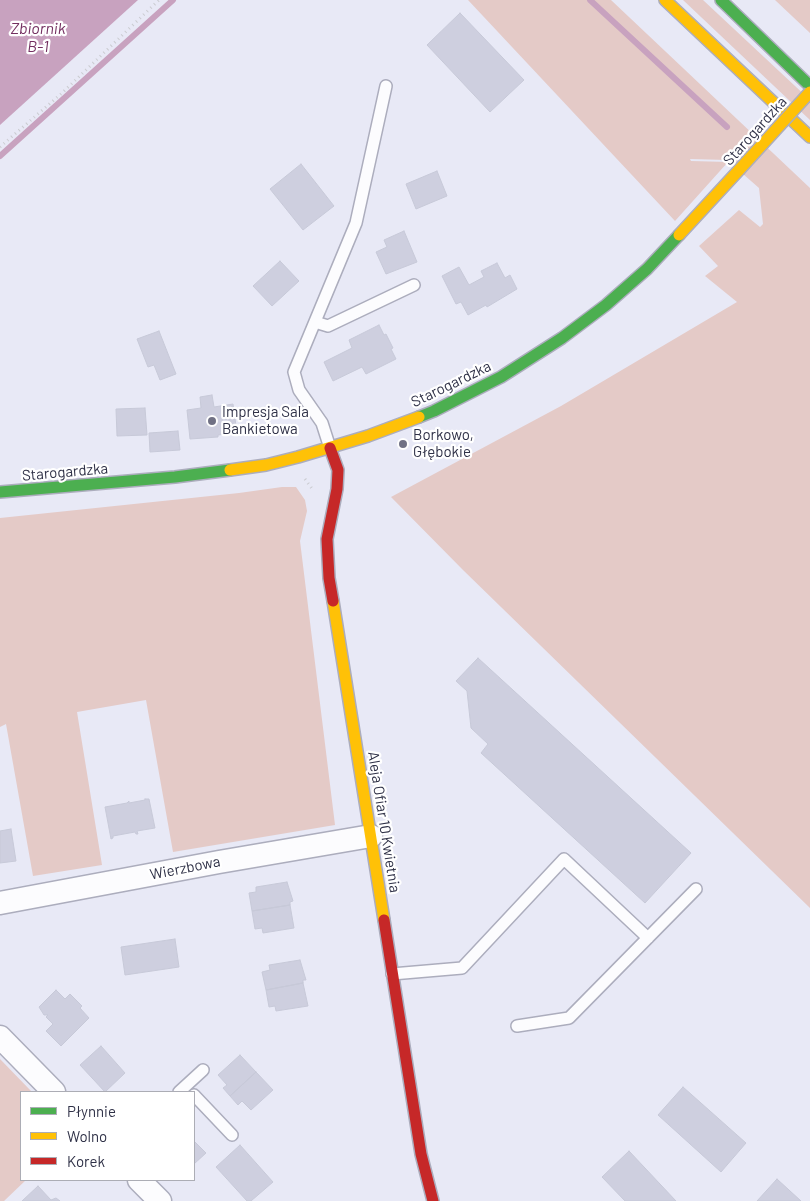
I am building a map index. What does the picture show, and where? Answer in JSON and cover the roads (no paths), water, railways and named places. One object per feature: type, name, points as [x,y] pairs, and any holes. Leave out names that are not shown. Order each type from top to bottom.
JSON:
[{"type":"main road","points":[[665,0],[810,137]]},
{"type":"main road","points":[[721,0],[810,86]]},
{"type":"main road","name":"Starogardzka","points":[[0,492],[175,477],[266,465],[368,436],[434,411],[501,377],[562,338],[606,305],[647,268],[810,92]]},
{"type":"main road","name":"Aleja Ofiar 10 Kwietnia","points":[[330,448],[338,470],[337,489],[327,539],[329,578],[421,1154],[433,1201]]},
{"type":"street","name":"Wierzbowa","points":[[0,903],[371,836]]},
{"type":"street","points":[[0,1037],[53,1091]]},
{"type":"street","points":[[140,1181],[160,1201]]},
{"type":"lane","points":[[330,448],[322,423],[300,390],[294,372],[356,223],[386,86]]},
{"type":"lane","points":[[315,322],[328,326],[414,286]]},
{"type":"lane","points":[[392,974],[462,968],[564,858],[648,938]]},
{"type":"lane","points":[[517,1026],[569,1018],[696,889]]},
{"type":"lane","points":[[185,1090],[202,1070]]},
{"type":"lane","points":[[195,1096],[232,1136]]},
{"type":"water","name":"Zbiornik B-1","points":[[0,0],[138,0],[0,125]]},
{"type":"waterway","points":[[0,156],[173,0]]},
{"type":"waterway","points":[[590,0],[727,127]]},
{"type":"place","name":"Impresja Sala Bankietowa","points":[[212,421]]},
{"type":"place","name":"Borkowo, Głębokie","points":[[403,444]]}]
